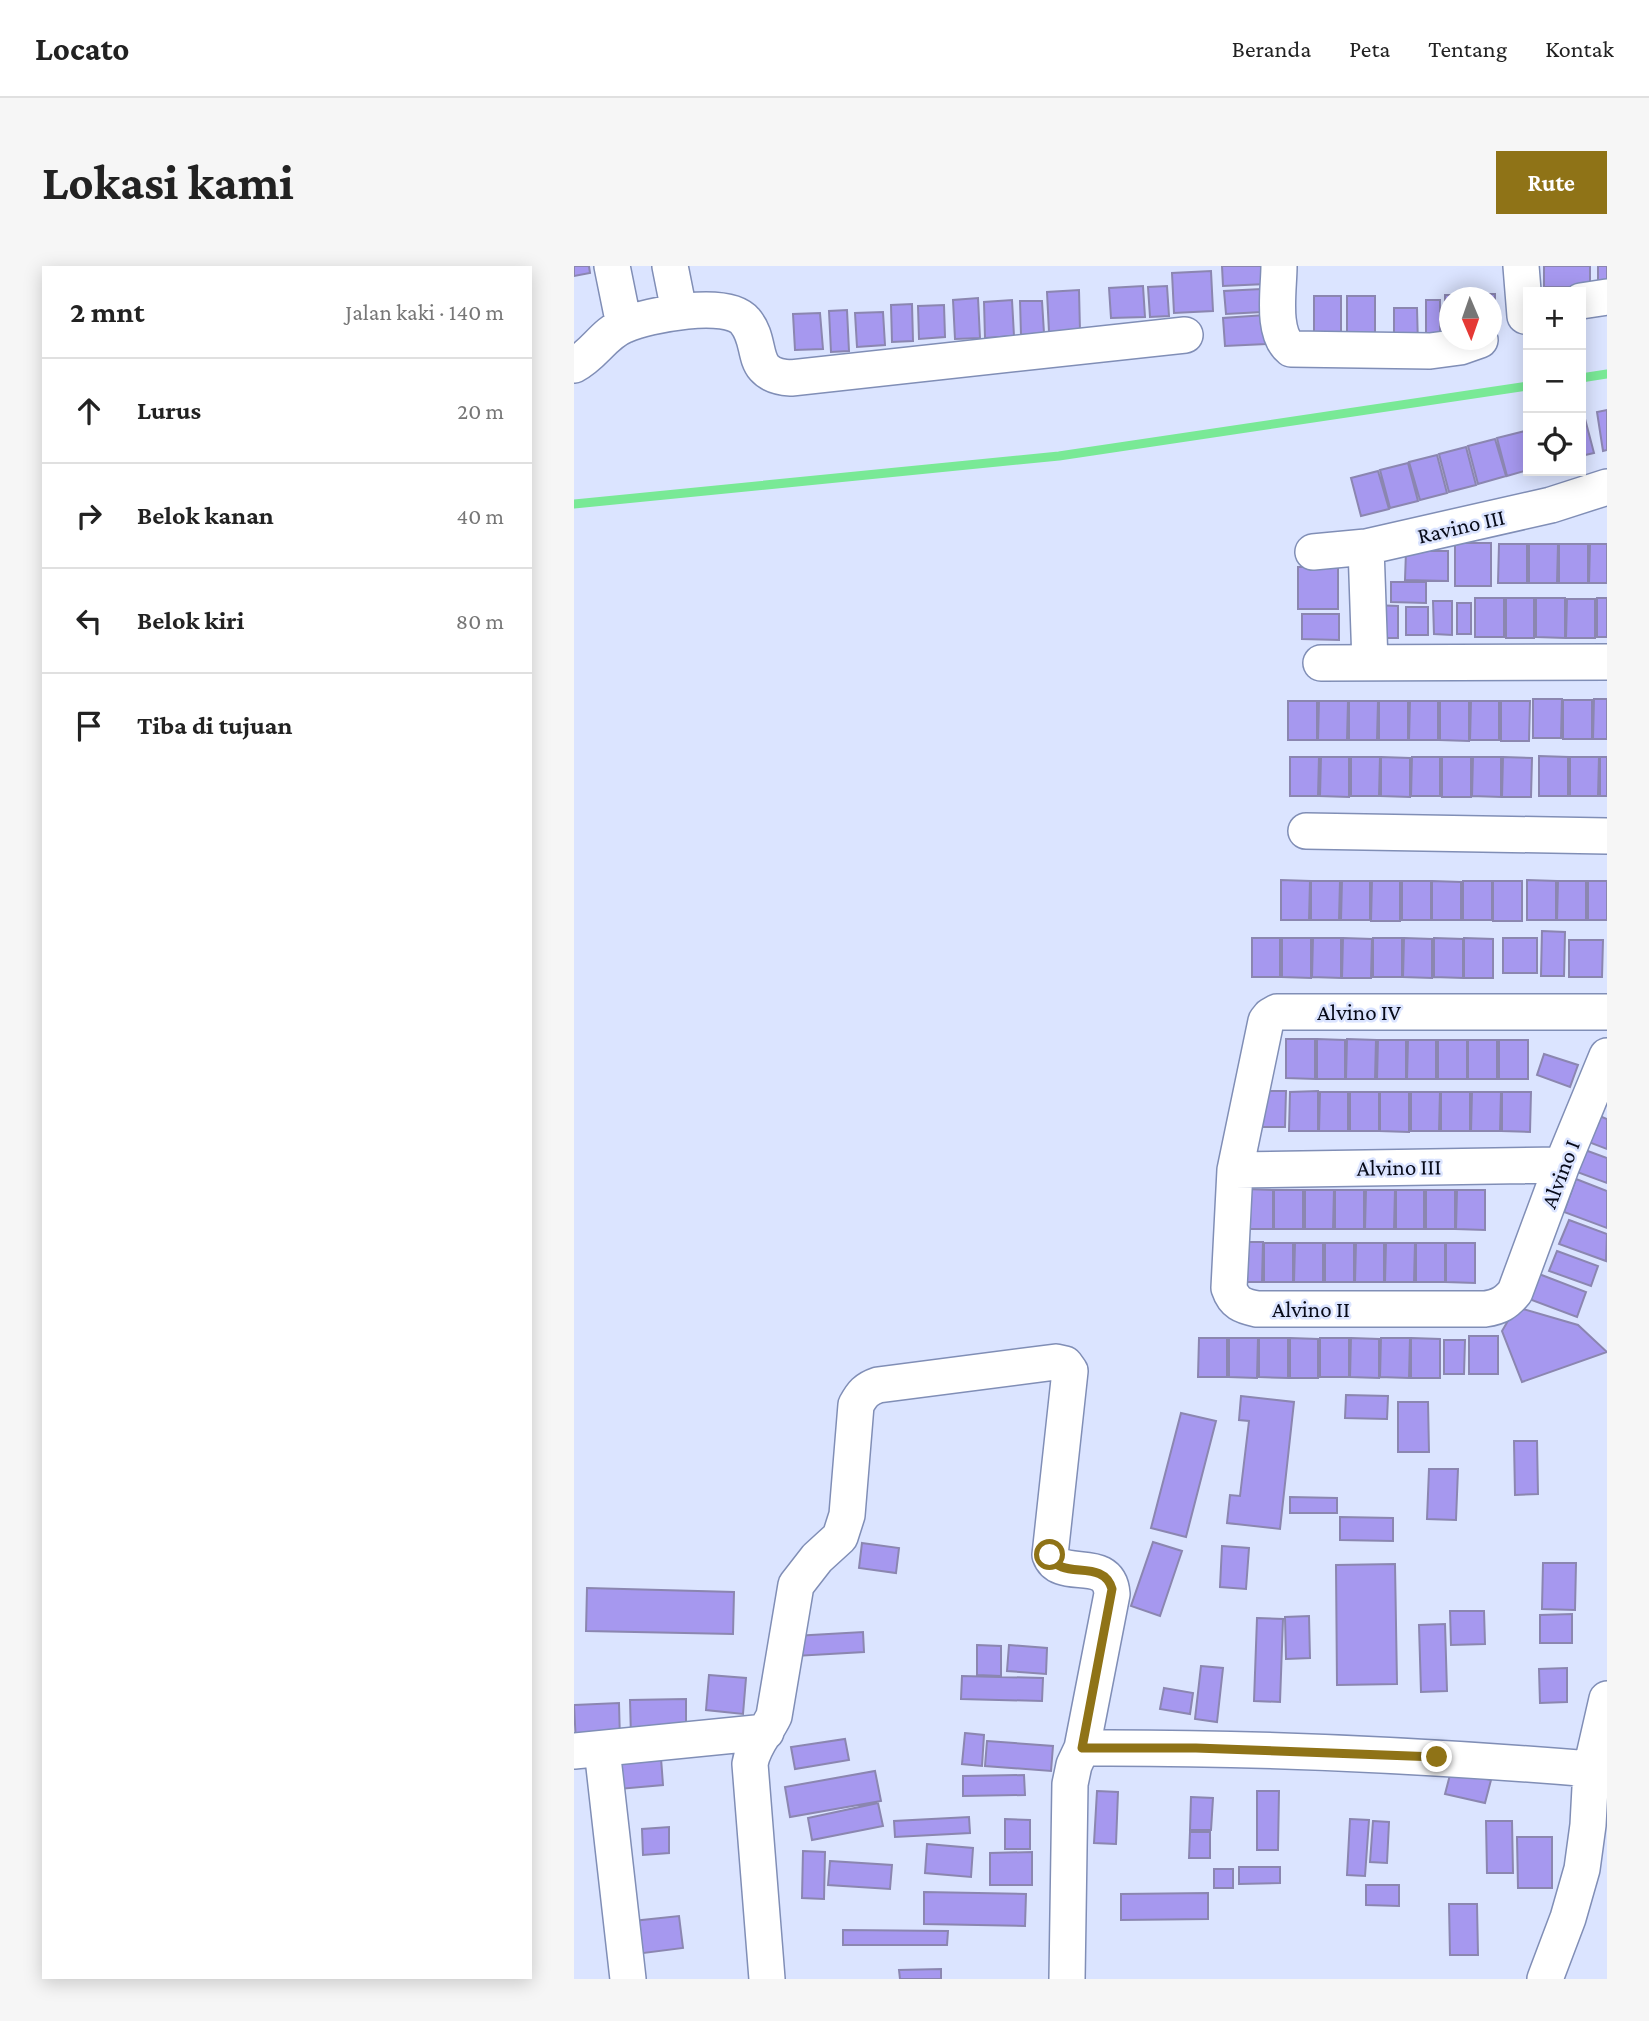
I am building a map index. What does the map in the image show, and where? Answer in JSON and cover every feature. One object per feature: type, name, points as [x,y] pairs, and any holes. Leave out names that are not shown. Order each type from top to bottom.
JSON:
[{"type":"street","points":[[612,266],[624,325]]},
{"type":"street","points":[[670,266],[679,311]]},
{"type":"street","points":[[1279,266],[1280,332],[1284,344],[1291,349],[1439,350]]},
{"type":"street","points":[[1521,266],[1524,287]]},
{"type":"street","points":[[1586,300],[1607,297]]},
{"type":"street","points":[[574,365],[583,360],[606,336],[624,325],[679,311],[737,313],[747,322],[764,370],[775,377],[791,378],[1185,335]]},
{"type":"street","points":[[1502,329],[1523,317]]},
{"type":"street","name":"Ravino III","points":[[1313,552],[1366,547],[1551,505],[1607,486]]},
{"type":"street","points":[[1551,505],[1607,509]]},
{"type":"street","points":[[1366,547],[1370,663]]},
{"type":"street","points":[[1321,663],[1607,662]]},
{"type":"street","points":[[1306,831],[1607,836]]},
{"type":"street","name":"Alvino IV","points":[[1235,1170],[1266,1021],[1278,1012],[1607,1012]]},
{"type":"street","name":"Alvino I","points":[[1515,1293],[1562,1165],[1604,1070]]},
{"type":"street","name":"Alvino III","points":[[1235,1170],[1562,1165]]},
{"type":"street","name":"Alvino II","points":[[1235,1170],[1229,1288],[1235,1300],[1242,1306],[1257,1309],[1485,1309],[1498,1307],[1515,1293]]},
{"type":"street","points":[[767,1979],[750,1763],[752,1751],[774,1717],[796,1586],[817,1558],[840,1537],[847,1515],[856,1405],[862,1394],[878,1385],[1056,1362],[1065,1364],[1070,1371],[1050,1555],[1053,1563],[1059,1567],[1092,1570],[1106,1577],[1112,1589],[1082,1748],[1070,1784],[1067,1979]]},
{"type":"street","points":[[1545,1979],[1568,1918],[1582,1869],[1591,1769],[1607,1699]]},
{"type":"street","points":[[628,1979],[588,1750],[766,1732]]},
{"type":"street","points":[[1082,1748],[1196,1748],[1437,1757],[1591,1769]]},
{"type":"building","points":[[574,266],[589,266],[590,273],[574,276]]},
{"type":"building","points":[[1222,266],[1265,266],[1266,284],[1223,286]]},
{"type":"building","points":[[1544,266],[1590,266],[1590,287],[1544,287]]},
{"type":"building","points":[[1598,266],[1607,266],[1607,287],[1598,287]]},
{"type":"building","points":[[1211,271],[1213,311],[1174,313],[1172,273]]},
{"type":"building","points":[[1143,286],[1145,317],[1111,318],[1109,288]]},
{"type":"building","points":[[1167,286],[1169,316],[1150,317],[1148,287]]},
{"type":"building","points":[[1261,289],[1262,312],[1226,314],[1224,291]]},
{"type":"building","points":[[1079,290],[1080,331],[1049,332],[1047,292]]},
{"type":"building","points":[[1314,296],[1341,296],[1341,336],[1314,336]]},
{"type":"building","points":[[1347,296],[1375,296],[1375,343],[1347,343]]},
{"type":"building","points":[[978,298],[980,338],[955,339],[953,300]]},
{"type":"building","points":[[1012,300],[1014,336],[985,338],[984,302]]},
{"type":"building","points":[[1426,300],[1439,300],[1439,341],[1426,341]]},
{"type":"building","points":[[1020,301],[1042,301],[1044,333],[1021,335]]},
{"type":"building","points":[[912,304],[913,341],[892,342],[891,305]]},
{"type":"building","points":[[944,305],[945,337],[919,339],[918,306]]},
{"type":"building","points":[[1394,308],[1417,308],[1418,346],[1394,346]]},
{"type":"building","points":[[847,310],[849,351],[831,352],[829,311]]},
{"type":"building","points":[[883,312],[885,345],[857,347],[855,313]]},
{"type":"building","points":[[820,313],[823,349],[795,350],[793,314]]},
{"type":"building","points":[[1265,315],[1266,344],[1225,346],[1223,318]]},
{"type":"building","points":[[1607,410],[1607,450],[1603,451],[1597,412]]},
{"type":"building","points":[[1586,423],[1594,453],[1586,455]]},
{"type":"building","points":[[1523,432],[1523,471],[1507,476],[1497,438]]},
{"type":"building","points":[[1495,439],[1506,476],[1478,484],[1468,446]]},
{"type":"building","points":[[1466,447],[1476,485],[1449,492],[1439,454]]},
{"type":"building","points":[[1437,455],[1447,493],[1420,500],[1409,462]]},
{"type":"building","points":[[1408,463],[1418,501],[1390,508],[1380,470]]},
{"type":"building","points":[[1378,471],[1389,509],[1361,516],[1351,478]]},
{"type":"building","points":[[1455,543],[1491,543],[1491,586],[1455,586]]},
{"type":"building","points":[[1499,544],[1527,544],[1527,583],[1498,583]]},
{"type":"building","points":[[1529,544],[1558,544],[1557,583],[1529,583]]},
{"type":"building","points":[[1559,544],[1588,544],[1588,583],[1559,583]]},
{"type":"building","points":[[1590,544],[1607,544],[1607,583],[1589,583]]},
{"type":"building","points":[[1406,551],[1448,551],[1448,581],[1405,580]]},
{"type":"building","points":[[1298,567],[1338,567],[1338,609],[1298,609]]},
{"type":"building","points":[[1391,582],[1426,582],[1426,603],[1391,602]]},
{"type":"building","points":[[1475,598],[1504,598],[1504,637],[1475,637]]},
{"type":"building","points":[[1506,598],[1534,598],[1534,638],[1506,638]]},
{"type":"building","points":[[1536,598],[1565,598],[1565,638],[1536,637]]},
{"type":"building","points":[[1597,598],[1607,598],[1607,637],[1597,637]]},
{"type":"building","points":[[1567,599],[1595,599],[1595,638],[1566,638]]},
{"type":"building","points":[[1433,601],[1452,601],[1452,635],[1434,634]]},
{"type":"building","points":[[1457,603],[1471,603],[1471,634],[1457,634]]},
{"type":"building","points":[[1372,605],[1398,606],[1398,638],[1371,638]]},
{"type":"building","points":[[1406,607],[1428,607],[1428,635],[1406,635]]},
{"type":"building","points":[[1302,614],[1339,614],[1339,640],[1302,639]]},
{"type":"building","points":[[1533,699],[1562,699],[1561,738],[1533,738]]},
{"type":"building","points":[[1594,699],[1607,699],[1607,739],[1593,739]]},
{"type":"building","points":[[1563,700],[1592,700],[1592,739],[1563,739]]},
{"type":"building","points":[[1288,701],[1317,701],[1317,740],[1288,740]]},
{"type":"building","points":[[1319,701],[1348,701],[1347,740],[1318,740]]},
{"type":"building","points":[[1349,701],[1378,701],[1377,740],[1349,740]]},
{"type":"building","points":[[1379,701],[1408,701],[1408,740],[1379,740]]},
{"type":"building","points":[[1410,701],[1438,701],[1438,740],[1409,740]]},
{"type":"building","points":[[1440,701],[1469,701],[1469,741],[1440,740]]},
{"type":"building","points":[[1471,701],[1499,701],[1499,740],[1470,740]]},
{"type":"building","points":[[1501,701],[1530,701],[1529,741],[1501,741]]},
{"type":"building","points":[[1539,756],[1568,757],[1568,796],[1539,796]]},
{"type":"building","points":[[1290,757],[1319,757],[1318,796],[1290,796]]},
{"type":"building","points":[[1321,757],[1349,757],[1349,797],[1320,796]]},
{"type":"building","points":[[1351,757],[1380,757],[1379,796],[1351,796]]},
{"type":"building","points":[[1381,757],[1410,758],[1410,797],[1381,796]]},
{"type":"building","points":[[1412,757],[1440,757],[1440,796],[1411,796]]},
{"type":"building","points":[[1442,757],[1471,757],[1471,797],[1442,797]]},
{"type":"building","points":[[1473,757],[1501,757],[1501,797],[1472,796]]},
{"type":"building","points":[[1503,757],[1532,758],[1531,797],[1502,797]]},
{"type":"building","points":[[1570,757],[1599,757],[1598,796],[1570,796]]},
{"type":"building","points":[[1600,757],[1607,757],[1607,796],[1600,796]]},
{"type":"building","points":[[1281,880],[1310,881],[1309,920],[1281,920]]},
{"type":"building","points":[[1527,880],[1556,881],[1556,920],[1527,920]]},
{"type":"building","points":[[1311,881],[1340,881],[1339,920],[1311,920]]},
{"type":"building","points":[[1342,881],[1370,881],[1370,920],[1341,920]]},
{"type":"building","points":[[1372,881],[1400,881],[1400,921],[1371,921]]},
{"type":"building","points":[[1402,881],[1431,881],[1431,920],[1402,920]]},
{"type":"building","points":[[1432,881],[1461,882],[1461,920],[1432,920]]},
{"type":"building","points":[[1463,881],[1492,881],[1492,920],[1463,920]]},
{"type":"building","points":[[1493,881],[1522,881],[1522,921],[1493,921]]},
{"type":"building","points":[[1558,881],[1586,881],[1586,920],[1557,920]]},
{"type":"building","points":[[1588,881],[1607,881],[1607,920],[1588,920]]},
{"type":"building","points":[[1542,931],[1565,932],[1564,976],[1541,976]]},
{"type":"building","points":[[1252,938],[1280,938],[1280,977],[1252,977]]},
{"type":"building","points":[[1282,938],[1311,938],[1311,978],[1282,977]]},
{"type":"building","points":[[1313,938],[1341,938],[1341,978],[1312,977]]},
{"type":"building","points":[[1343,938],[1372,939],[1371,978],[1342,978]]},
{"type":"building","points":[[1373,938],[1402,938],[1402,977],[1373,977]]},
{"type":"building","points":[[1404,938],[1432,939],[1432,978],[1403,977]]},
{"type":"building","points":[[1434,938],[1463,939],[1463,978],[1434,977]]},
{"type":"building","points":[[1464,938],[1493,939],[1493,978],[1464,978]]},
{"type":"building","points":[[1503,938],[1537,938],[1537,973],[1503,973]]},
{"type":"building","points":[[1569,940],[1603,940],[1602,977],[1569,977]]},
{"type":"building","points":[[1286,1039],[1315,1039],[1315,1079],[1286,1078]]},
{"type":"building","points":[[1317,1039],[1345,1040],[1345,1079],[1317,1079]]},
{"type":"building","points":[[1347,1039],[1376,1040],[1375,1079],[1346,1079]]},
{"type":"building","points":[[1378,1040],[1406,1040],[1406,1079],[1377,1079]]},
{"type":"building","points":[[1408,1040],[1436,1040],[1436,1079],[1407,1079]]},
{"type":"building","points":[[1438,1040],[1467,1040],[1467,1079],[1438,1079]]},
{"type":"building","points":[[1468,1040],[1497,1040],[1497,1079],[1468,1079]]},
{"type":"building","points":[[1499,1040],[1528,1040],[1528,1079],[1499,1079]]},
{"type":"building","points":[[1544,1054],[1578,1065],[1570,1087],[1537,1075]]},
{"type":"building","points":[[1259,1091],[1286,1091],[1285,1127],[1258,1127]]},
{"type":"building","points":[[1318,1091],[1318,1131],[1289,1131],[1290,1092]]},
{"type":"building","points":[[1320,1092],[1348,1092],[1348,1131],[1319,1131]]},
{"type":"building","points":[[1350,1092],[1379,1092],[1379,1131],[1350,1131]]},
{"type":"building","points":[[1380,1092],[1409,1092],[1409,1132],[1380,1131]]},
{"type":"building","points":[[1411,1092],[1440,1092],[1439,1131],[1411,1131]]},
{"type":"building","points":[[1441,1092],[1470,1092],[1470,1131],[1441,1131]]},
{"type":"building","points":[[1472,1092],[1501,1092],[1500,1131],[1471,1131]]},
{"type":"building","points":[[1502,1092],[1531,1092],[1530,1132],[1502,1131]]},
{"type":"building","points":[[1597,1115],[1607,1119],[1607,1149],[1586,1141]]},
{"type":"building","points":[[1585,1150],[1607,1158],[1607,1183],[1577,1172]]},
{"type":"building","points":[[1576,1179],[1607,1191],[1607,1228],[1564,1212]]},
{"type":"building","points":[[1244,1189],[1273,1190],[1273,1229],[1244,1229]]},
{"type":"building","points":[[1274,1190],[1303,1190],[1303,1229],[1274,1229]]},
{"type":"building","points":[[1305,1190],[1334,1190],[1333,1229],[1305,1229]]},
{"type":"building","points":[[1335,1190],[1364,1190],[1364,1229],[1335,1229]]},
{"type":"building","points":[[1366,1190],[1395,1190],[1394,1229],[1365,1229]]},
{"type":"building","points":[[1396,1190],[1424,1190],[1424,1229],[1396,1229]]},
{"type":"building","points":[[1426,1190],[1455,1190],[1455,1229],[1426,1229]]},
{"type":"building","points":[[1457,1190],[1485,1190],[1485,1230],[1456,1229]]},
{"type":"building","points":[[1569,1220],[1607,1234],[1606,1261],[1559,1244]]},
{"type":"building","points":[[1234,1242],[1263,1242],[1262,1282],[1234,1282]]},
{"type":"building","points":[[1264,1243],[1293,1243],[1293,1282],[1264,1282]]},
{"type":"building","points":[[1295,1243],[1323,1243],[1323,1282],[1294,1282]]},
{"type":"building","points":[[1325,1243],[1354,1243],[1354,1282],[1325,1282]]},
{"type":"building","points":[[1356,1243],[1384,1243],[1384,1282],[1355,1282]]},
{"type":"building","points":[[1386,1243],[1415,1243],[1414,1282],[1385,1282]]},
{"type":"building","points":[[1416,1243],[1445,1243],[1445,1282],[1416,1282]]},
{"type":"building","points":[[1446,1243],[1475,1243],[1475,1283],[1446,1282]]},
{"type":"building","points":[[1557,1251],[1598,1266],[1591,1286],[1549,1271]]},
{"type":"building","points":[[1539,1274],[1586,1292],[1577,1317],[1529,1299]]},
{"type":"building","points":[[1516,1307],[1578,1325],[1607,1352],[1522,1382],[1502,1331]]},
{"type":"building","points":[[1469,1336],[1498,1336],[1498,1374],[1469,1374]]},
{"type":"building","points":[[1199,1338],[1227,1338],[1227,1377],[1198,1377]]},
{"type":"building","points":[[1229,1338],[1258,1338],[1257,1378],[1229,1377]]},
{"type":"building","points":[[1259,1338],[1288,1338],[1288,1378],[1259,1377]]},
{"type":"building","points":[[1290,1338],[1318,1339],[1318,1378],[1290,1378]]},
{"type":"building","points":[[1320,1338],[1349,1338],[1349,1377],[1320,1377]]},
{"type":"building","points":[[1351,1338],[1379,1339],[1379,1378],[1350,1377]]},
{"type":"building","points":[[1381,1338],[1410,1338],[1409,1378],[1380,1377]]},
{"type":"building","points":[[1411,1338],[1440,1339],[1440,1378],[1411,1378]]},
{"type":"building","points":[[1444,1340],[1465,1340],[1464,1374],[1444,1374]]},
{"type":"building","points":[[1346,1395],[1388,1396],[1387,1419],[1345,1418]]},
{"type":"building","points":[[1241,1396],[1294,1402],[1280,1529],[1227,1523],[1230,1495],[1240,1496],[1249,1421],[1239,1420]]},
{"type":"building","points":[[1398,1402],[1428,1402],[1429,1452],[1398,1452]]},
{"type":"building","points":[[1181,1413],[1216,1421],[1186,1537],[1151,1528]]},
{"type":"building","points":[[1514,1441],[1537,1441],[1538,1494],[1515,1495]]},
{"type":"building","points":[[1429,1469],[1458,1469],[1456,1520],[1427,1519]]},
{"type":"building","points":[[1290,1497],[1337,1498],[1337,1513],[1290,1513]]},
{"type":"building","points":[[1340,1517],[1393,1518],[1393,1541],[1340,1540]]},
{"type":"building","points":[[1153,1542],[1182,1551],[1160,1616],[1131,1606]]},
{"type":"building","points":[[862,1543],[899,1548],[896,1573],[859,1568]]},
{"type":"building","points":[[1222,1546],[1249,1548],[1246,1589],[1220,1587]]},
{"type":"building","points":[[1543,1563],[1576,1563],[1575,1610],[1542,1609]]},
{"type":"building","points":[[1395,1564],[1397,1684],[1337,1685],[1336,1565]]},
{"type":"building","points":[[587,1588],[734,1592],[733,1634],[586,1631]]},
{"type":"building","points":[[1450,1611],[1484,1611],[1485,1644],[1451,1645]]},
{"type":"building","points":[[1572,1614],[1572,1643],[1540,1643],[1540,1615]]},
{"type":"building","points":[[1309,1616],[1310,1658],[1286,1659],[1285,1617]]},
{"type":"building","points":[[1257,1618],[1283,1619],[1280,1702],[1254,1701]]},
{"type":"building","points":[[1445,1624],[1447,1691],[1421,1692],[1419,1625]]},
{"type":"building","points":[[863,1632],[864,1652],[795,1656],[794,1636]]},
{"type":"building","points":[[977,1645],[1001,1646],[1001,1676],[977,1675]]},
{"type":"building","points":[[1009,1645],[1047,1648],[1046,1674],[1007,1671]]},
{"type":"building","points":[[1201,1666],[1223,1668],[1217,1722],[1195,1719]]},
{"type":"building","points":[[1567,1668],[1567,1702],[1540,1703],[1539,1669]]},
{"type":"building","points":[[709,1675],[746,1678],[743,1714],[706,1710]]},
{"type":"building","points":[[962,1676],[1043,1678],[1042,1701],[961,1699]]},
{"type":"building","points":[[1164,1688],[1193,1693],[1190,1714],[1160,1709]]},
{"type":"building","points":[[686,1699],[686,1736],[631,1737],[630,1700]]},
{"type":"building","points":[[619,1703],[620,1741],[576,1743],[574,1705]]},
{"type":"building","points":[[965,1733],[984,1735],[982,1766],[962,1764]]},
{"type":"building","points":[[845,1739],[849,1760],[795,1769],[791,1747]]},
{"type":"building","points":[[987,1741],[1053,1746],[1051,1771],[985,1766]]},
{"type":"building","points":[[661,1758],[663,1785],[619,1789],[617,1761]]},
{"type":"building","points":[[875,1771],[881,1801],[790,1817],[785,1787]]},
{"type":"building","points":[[1451,1771],[1491,1780],[1485,1803],[1445,1794]]},
{"type":"building","points":[[1024,1775],[1025,1795],[963,1796],[963,1776]]},
{"type":"building","points":[[1097,1791],[1118,1792],[1116,1844],[1094,1843]]},
{"type":"building","points":[[1257,1791],[1279,1791],[1278,1850],[1257,1850]]},
{"type":"building","points":[[1191,1797],[1213,1798],[1211,1830],[1190,1830]]},
{"type":"building","points":[[878,1803],[883,1826],[812,1840],[808,1818]]},
{"type":"building","points":[[969,1817],[970,1833],[895,1837],[894,1821]]},
{"type":"building","points":[[1005,1819],[1030,1820],[1030,1849],[1005,1849]]},
{"type":"building","points":[[1350,1819],[1369,1820],[1365,1876],[1347,1875]]},
{"type":"building","points":[[1373,1821],[1389,1822],[1387,1863],[1370,1862]]},
{"type":"building","points":[[1486,1821],[1512,1821],[1513,1873],[1487,1873]]},
{"type":"building","points":[[669,1827],[669,1853],[643,1855],[642,1829]]},
{"type":"building","points":[[1190,1832],[1210,1832],[1210,1858],[1189,1858]]},
{"type":"building","points":[[1517,1837],[1552,1837],[1552,1888],[1518,1888]]},
{"type":"building","points":[[927,1844],[973,1848],[971,1877],[925,1873]]},
{"type":"building","points":[[803,1851],[825,1852],[824,1899],[802,1898]]},
{"type":"building","points":[[1032,1852],[1032,1885],[990,1885],[990,1853]]},
{"type":"building","points":[[830,1861],[892,1865],[890,1889],[828,1885]]},
{"type":"building","points":[[1239,1867],[1280,1867],[1280,1883],[1239,1884]]},
{"type":"building","points":[[1214,1869],[1233,1869],[1233,1888],[1214,1888]]},
{"type":"building","points":[[1366,1885],[1399,1885],[1399,1906],[1366,1905]]},
{"type":"building","points":[[924,1892],[1026,1894],[1025,1926],[924,1924]]},
{"type":"building","points":[[1208,1893],[1208,1919],[1121,1920],[1121,1894]]},
{"type":"building","points":[[1449,1904],[1477,1904],[1478,1955],[1450,1955]]},
{"type":"building","points":[[679,1916],[683,1948],[636,1954],[633,1921]]},
{"type":"building","points":[[843,1930],[948,1931],[947,1945],[843,1945]]},
{"type":"building","points":[[941,1969],[941,1979],[900,1979],[899,1970]]},
{"type":"waterway","points":[[1586,377],[1607,374]]},
{"type":"waterway","points":[[574,504],[1059,456],[1523,387]]},
{"type":"route","points":[[1050,1555],[1053,1563],[1059,1567],[1092,1570],[1106,1577],[1112,1589],[1082,1748],[1196,1748],[1437,1757]]}]
